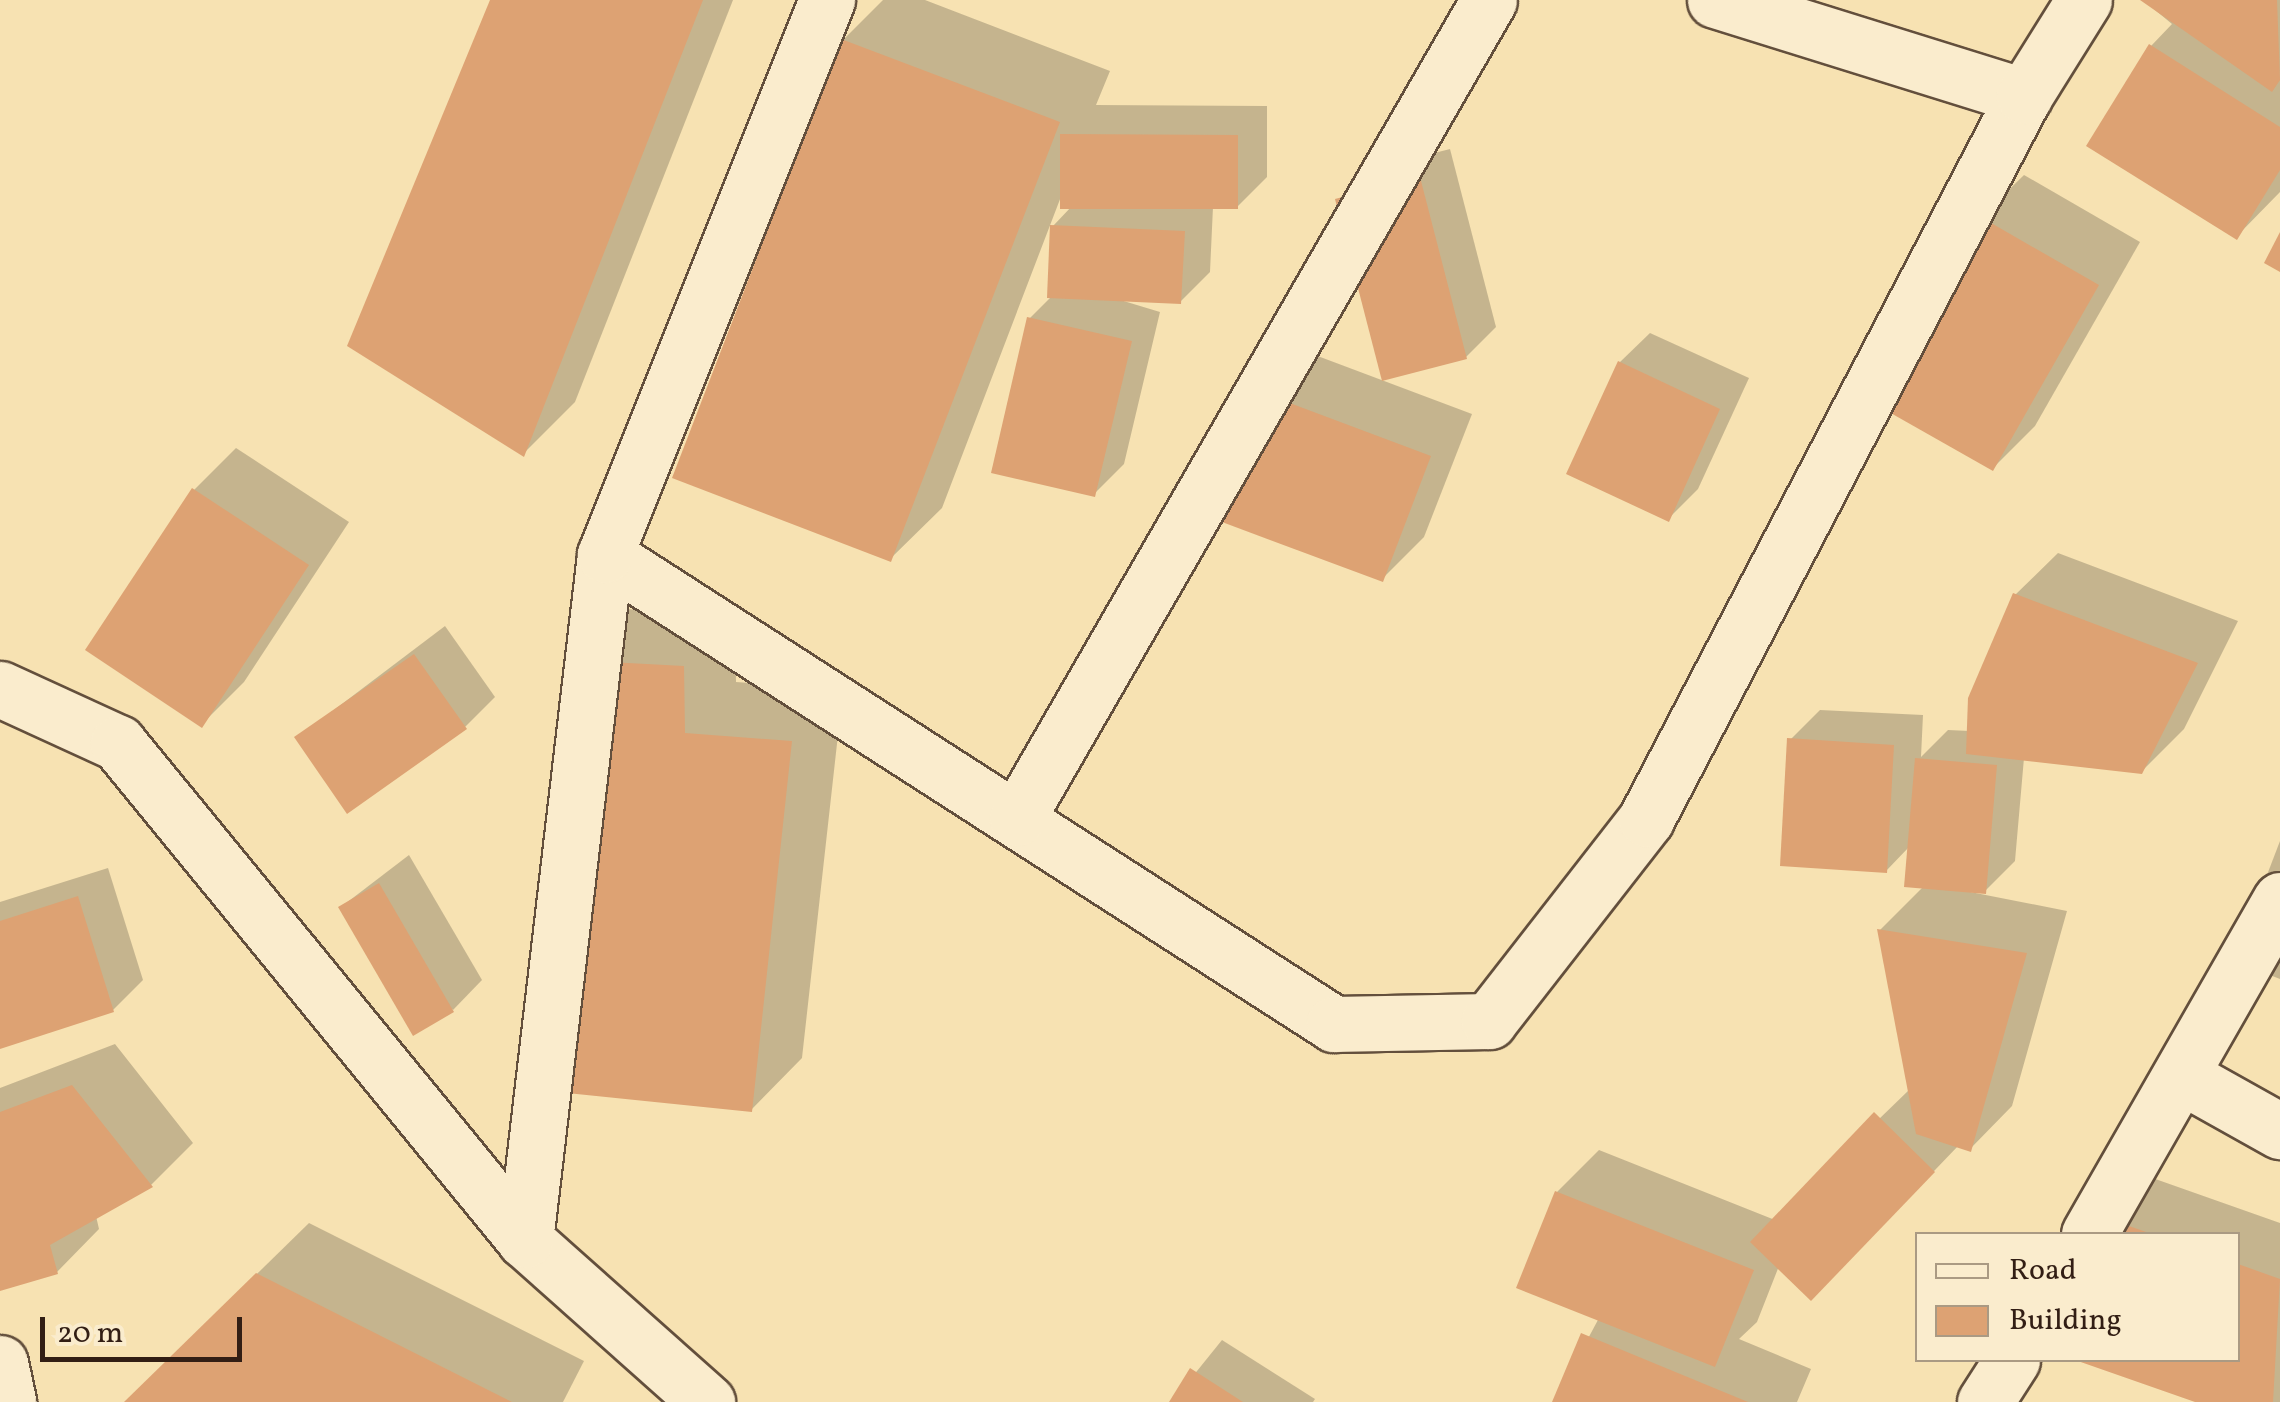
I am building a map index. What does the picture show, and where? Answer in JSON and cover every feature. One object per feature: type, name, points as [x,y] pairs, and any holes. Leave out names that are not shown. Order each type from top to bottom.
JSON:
[{"type":"street","points":[[525,1240],[606,555],[827,0]]},
{"type":"street","points":[[1017,818],[1489,0]]},
{"type":"street","points":[[1714,0],[2024,96]]},
{"type":"street","points":[[606,555],[1334,1024],[1489,1021],[1646,819],[2024,96],[2084,0]]},
{"type":"street","points":[[0,689],[118,743],[525,1240],[707,1402]]},
{"type":"street","points":[[2089,1232],[2185,1078],[2280,900]]},
{"type":"street","points":[[2185,1078],[2280,1131]]},
{"type":"street","points":[[1986,1402],[2011,1362]]},
{"type":"street","points":[[0,1363],[8,1402]]},
{"type":"building","points":[[490,0],[703,0],[524,457],[347,346]]},
{"type":"building","points":[[2140,0],[2277,0],[2280,80],[2272,92]]},
{"type":"building","points":[[841,39],[1060,122],[891,562],[672,478]]},
{"type":"building","points":[[2149,44],[2280,127],[2280,170],[2237,240],[2086,146]]},
{"type":"building","points":[[1060,134],[1238,135],[1238,209],[1060,209]]},
{"type":"building","points":[[1420,177],[1467,359],[1382,381],[1335,199]]},
{"type":"building","points":[[1979,216],[2099,285],[1993,471],[1873,403]]},
{"type":"building","points":[[1050,225],[1185,231],[1181,304],[1047,298]]},
{"type":"building","points":[[2280,232],[2280,272],[2264,263]]},
{"type":"building","points":[[1027,317],[1132,341],[1095,497],[991,473]]},
{"type":"building","points":[[1618,361],[1720,409],[1669,522],[1566,474]]},
{"type":"building","points":[[1271,396],[1431,456],[1383,582],[1222,522]]},
{"type":"building","points":[[192,488],[309,565],[202,728],[85,650]]},
{"type":"building","points":[[2013,593],[2198,663],[2142,774],[1966,754],[1968,698]]},
{"type":"building","points":[[414,654],[467,729],[347,814],[294,737]]},
{"type":"building","points":[[571,660],[684,666],[685,733],[792,741],[752,1112],[528,1089]]},
{"type":"building","points":[[1787,738],[1894,745],[1887,873],[1780,866]]},
{"type":"building","points":[[1915,758],[1997,765],[1986,894],[1904,887]]},
{"type":"building","points":[[379,883],[454,1012],[413,1036],[338,907]]},
{"type":"building","points":[[78,896],[114,1012],[0,1049],[0,921]]},
{"type":"building","points":[[1877,929],[2027,953],[1971,1152],[1916,1134]]},
{"type":"building","points":[[72,1085],[153,1187],[50,1245],[58,1274],[0,1291],[0,1112]]},
{"type":"building","points":[[1874,1112],[1935,1172],[1811,1301],[1750,1242]]},
{"type":"building","points":[[1555,1191],[1754,1270],[1715,1367],[1516,1288]]},
{"type":"building","points":[[2083,1210],[2146,1232],[2075,1232]]},
{"type":"building","points":[[2240,1265],[2280,1279],[2273,1402],[2195,1402],[2081,1362],[2240,1362]]},
{"type":"building","points":[[256,1273],[512,1402],[124,1402]]},
{"type":"building","points":[[1581,1333],[1748,1402],[1552,1402]]},
{"type":"building","points":[[1190,1368],[1243,1402],[1169,1402]]}]
